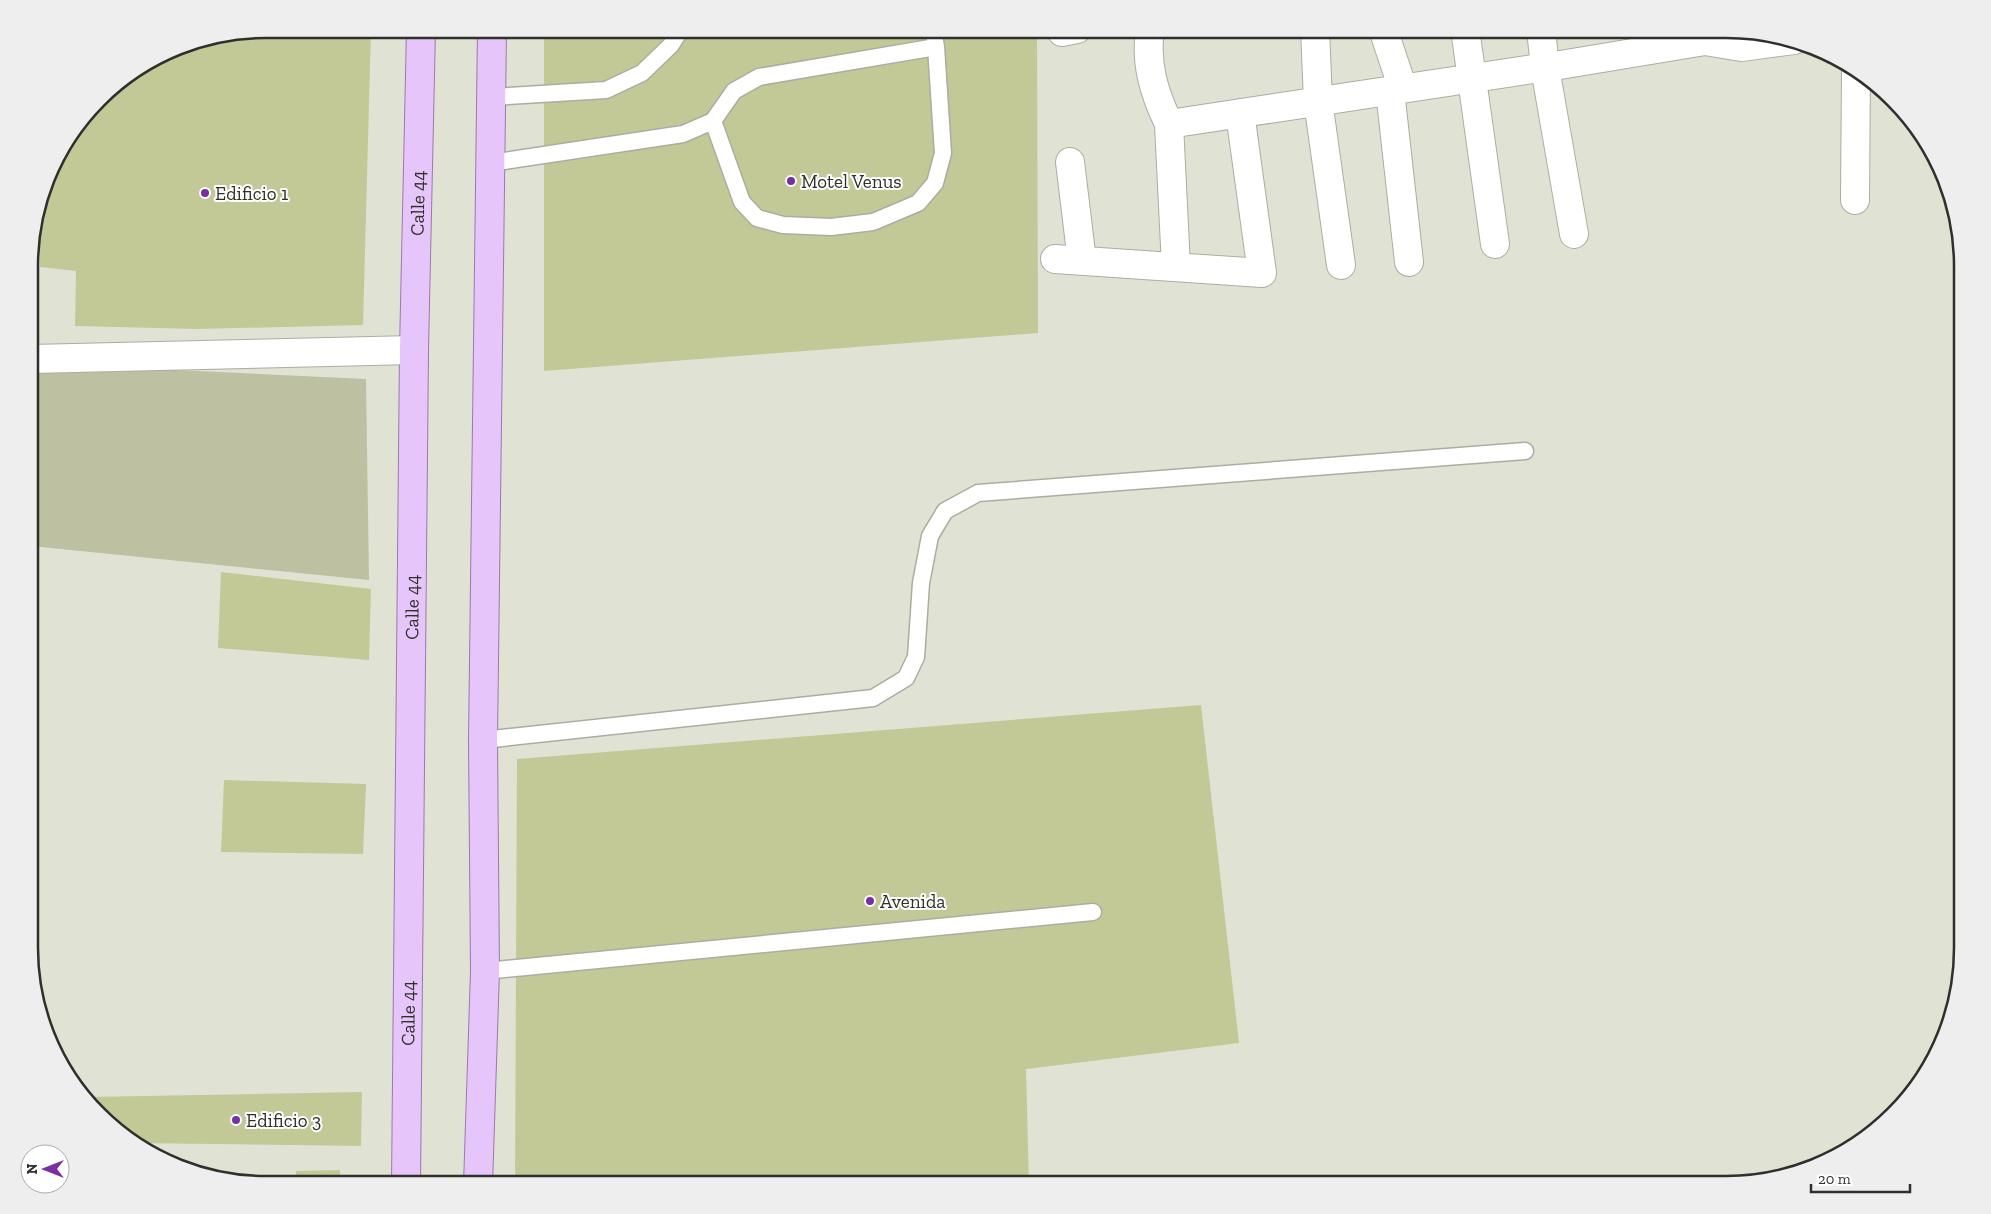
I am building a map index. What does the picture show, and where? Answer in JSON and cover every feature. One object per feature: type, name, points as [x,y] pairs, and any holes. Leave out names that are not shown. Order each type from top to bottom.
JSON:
[{"type":"main road","name":"Calle 44","points":[[406,1176],[414,350],[421,38]]},
{"type":"main road","points":[[478,1176],[484,971],[484,740],[492,38]]},
{"type":"street","points":[[1149,38],[1148,45],[1155,96],[1169,124],[1176,267]]},
{"type":"street","points":[[1315,38],[1318,102],[1342,265]]},
{"type":"street","points":[[1385,38],[1396,90],[1409,262]]},
{"type":"street","points":[[1466,38],[1470,79],[1495,244]]},
{"type":"street","points":[[1542,38],[1545,68],[1574,234]]},
{"type":"street","points":[[1169,124],[1545,68],[1649,39],[1663,38]]},
{"type":"street","points":[[1714,38],[1741,47],[1774,43]]},
{"type":"street","points":[[1855,200],[1856,79]]},
{"type":"street","points":[[1055,259],[1262,273],[1240,113]]},
{"type":"street","points":[[1070,162],[1082,261]]},
{"type":"street","points":[[38,359],[414,350]]},
{"type":"lane","points":[[492,97],[606,90],[642,73],[671,45],[675,38]]},
{"type":"lane","points":[[713,121],[742,202],[757,218],[783,225],[831,227],[873,222],[918,202],[935,183],[943,153],[934,38]]},
{"type":"lane","points":[[490,163],[683,134],[713,121],[734,91],[759,77],[936,47]]},
{"type":"lane","points":[[484,740],[873,698],[906,678],[916,657],[921,583],[930,536],[945,510],[978,493],[1525,451]]},
{"type":"lane","points":[[484,971],[1093,912]]},
{"type":"green space","points":[[71,365],[366,379],[369,580],[38,547],[38,367]]},
{"type":"building","name":"Edificio 1","points":[[371,38],[363,325],[198,329],[75,326],[76,271],[40,267],[39,235],[45,206],[55,178],[68,151],[104,104],[139,76],[178,55],[206,45],[236,39]]},
{"type":"building","name":"Motel Venus","points":[[544,38],[1037,38],[1038,333],[544,371]]},
{"type":"building","points":[[221,572],[371,589],[369,660],[218,648]]},
{"type":"building","name":"Avenida","points":[[1201,705],[1239,1043],[1026,1069],[1029,1176],[515,1176],[517,759]]},
{"type":"building","points":[[224,780],[366,784],[363,854],[221,852]]},
{"type":"building","name":"Edificio 3","points":[[362,1092],[361,1146],[147,1143],[115,1120],[92,1097]]},
{"type":"building","points":[[340,1170],[340,1176],[296,1176],[296,1171]]},
{"type":"place","name":"Motel Venus","points":[[791,181]]},
{"type":"place","name":"Edificio 1","points":[[205,193]]},
{"type":"place","name":"Avenida","points":[[870,901]]},
{"type":"place","name":"Edificio 3","points":[[236,1120]]}]
